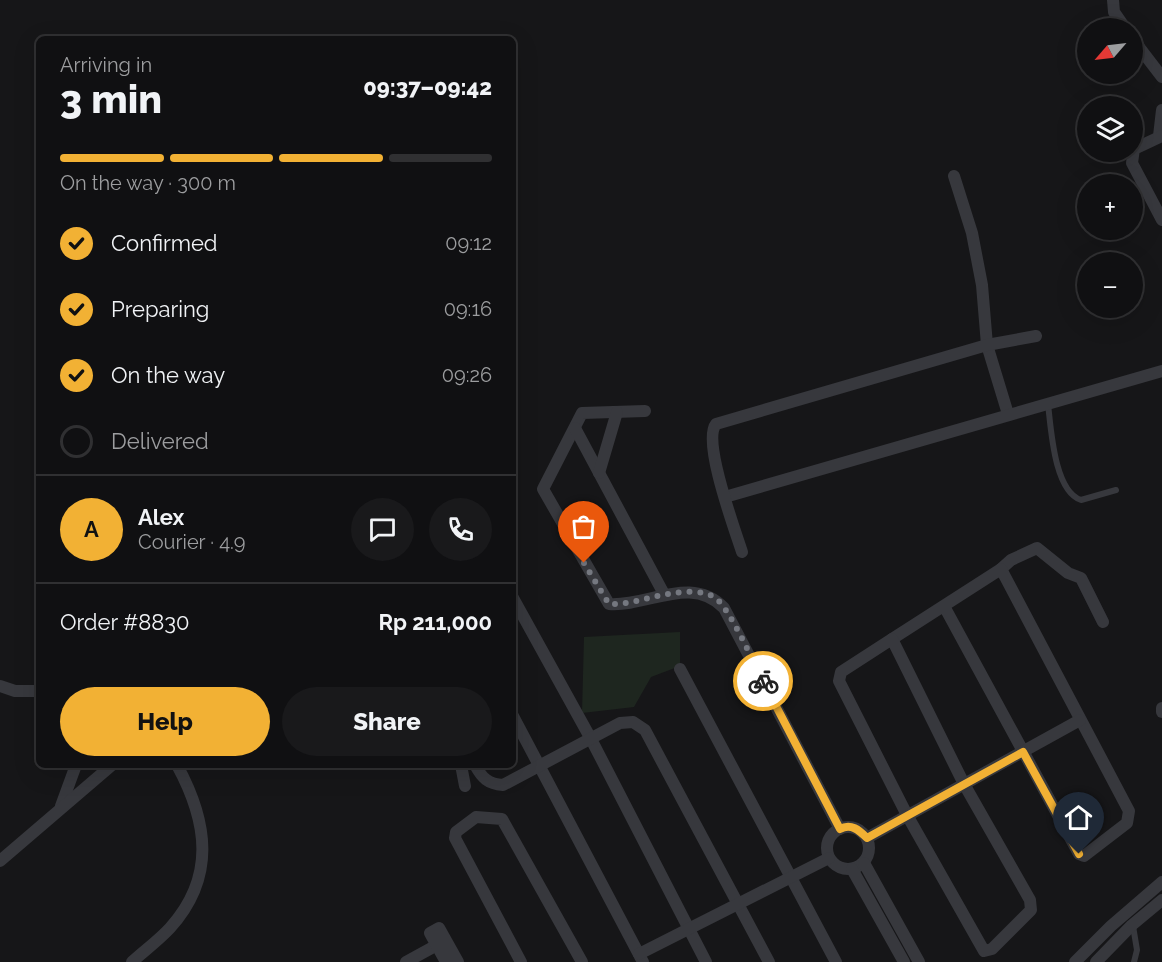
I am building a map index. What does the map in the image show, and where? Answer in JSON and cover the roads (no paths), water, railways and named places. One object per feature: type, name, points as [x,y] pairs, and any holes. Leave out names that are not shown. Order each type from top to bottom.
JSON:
[{"type":"street","points":[[1113,0],[1114,12],[1118,18]]},
{"type":"street","points":[[1143,52],[1162,77]]},
{"type":"street","points":[[1162,110],[1161,136],[1134,149],[1132,163],[1162,220]]},
{"type":"street","points":[[954,176],[972,233],[982,285],[987,345],[1008,414]]},
{"type":"street","points":[[742,552],[725,497],[711,434],[716,424],[987,345],[1036,336]]},
{"type":"street","points":[[725,497],[1162,371]]},
{"type":"street","points":[[645,411],[582,413],[543,489],[609,604],[619,605],[664,594],[700,592],[714,597],[724,608],[840,829]]},
{"type":"street","points":[[599,472],[617,412]]},
{"type":"street","points":[[575,428],[664,594]]},
{"type":"street","points":[[892,639],[964,784],[1030,900],[1030,910],[992,949],[984,951],[907,815],[839,681],[841,672],[892,639],[944,606],[1001,569],[1011,560],[1037,548],[1068,573],[1081,578],[1103,622]]},
{"type":"street","points":[[944,606],[1079,854],[1084,856],[1127,823],[1129,811],[1001,569]]},
{"type":"street","points":[[516,603],[591,739],[706,962]]},
{"type":"street","points":[[680,669],[836,962]]},
{"type":"street","points":[[0,686],[15,691],[36,692]]},
{"type":"street","points":[[867,838],[1080,720]]},
{"type":"street","points":[[516,721],[641,958],[688,930],[829,858]]},
{"type":"street","points":[[477,768],[481,776],[491,784],[503,785],[541,767],[620,723],[633,722],[645,730],[769,962]]},
{"type":"street","points":[[60,808],[75,768]]},
{"type":"street","points":[[0,861],[108,768]]},
{"type":"street","points":[[132,962],[170,929],[199,882],[204,841],[199,818],[178,768]]},
{"type":"street","points":[[462,768],[465,786]]},
{"type":"street","points":[[521,962],[455,838],[456,832],[477,817],[502,819],[579,961]]},
{"type":"street","points":[[844,826],[857,828],[867,838],[869,851],[864,863],[852,869],[839,867],[829,858],[827,845],[833,833],[840,829],[844,826]]},
{"type":"street","points":[[864,863],[919,962]]},
{"type":"street","points":[[852,869],[904,962]]},
{"type":"street","points":[[1076,962],[1111,926],[1162,882]]},
{"type":"street","points":[[1096,962],[1132,925],[1162,900]]},
{"type":"street","points":[[446,962],[430,933],[439,928],[458,962]]},
{"type":"street","points":[[406,962],[437,945]]},
{"type":"lane","points":[[1048,403],[1055,459],[1070,492],[1081,500],[1116,490]]},
{"type":"lane","points":[[1132,925],[1137,950],[1134,962]]}]
